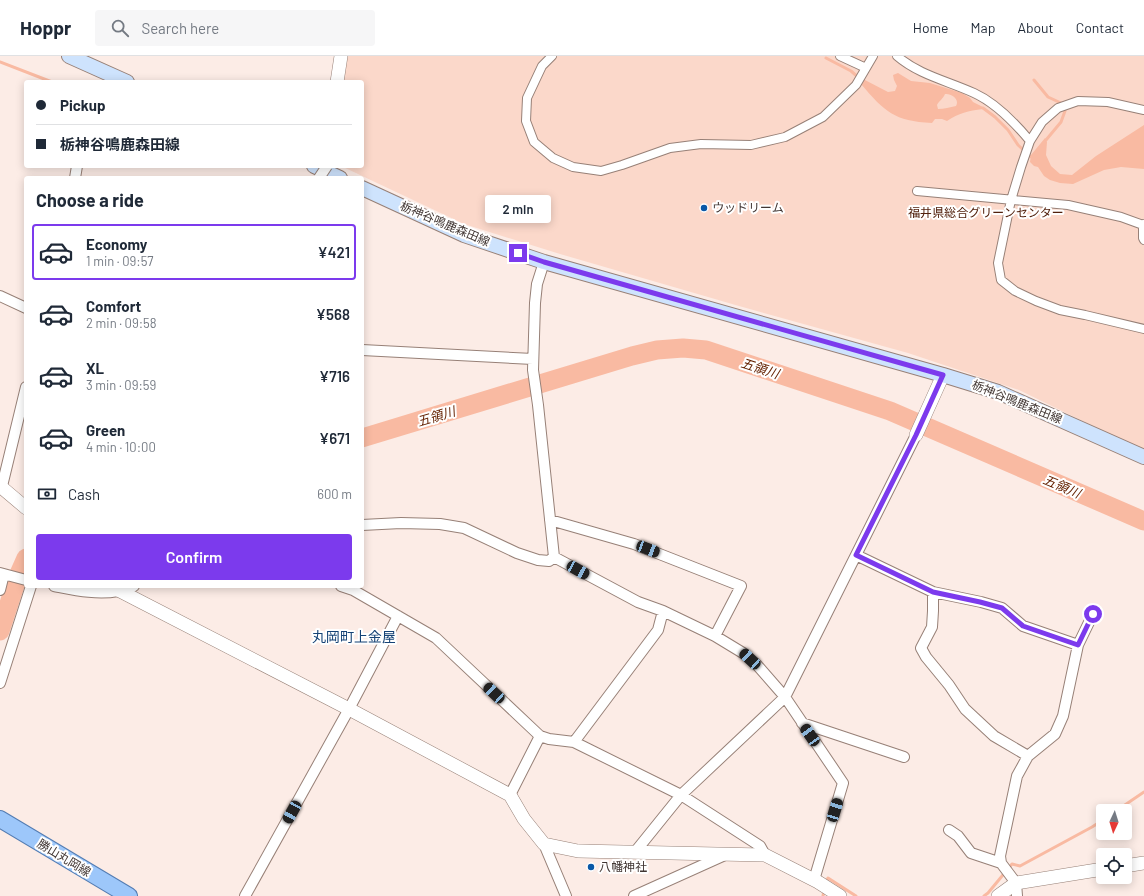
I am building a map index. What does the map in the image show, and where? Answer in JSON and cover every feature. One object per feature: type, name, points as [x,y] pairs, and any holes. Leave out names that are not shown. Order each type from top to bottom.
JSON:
[{"type":"main road","points":[[69,56],[123,80]]},
{"type":"main road","points":[[322,169],[336,176]]},
{"type":"main road","name":"栃神谷鳴鹿森田線","points":[[364,189],[464,235],[544,262],[943,375],[998,392],[1144,457]]},
{"type":"main road","name":"勝山丸岡線","points":[[0,819],[129,896]]},
{"type":"street","points":[[337,80],[341,56]]},
{"type":"street","points":[[552,56],[542,66],[527,98],[526,121],[534,142],[553,158],[574,167],[601,170],[622,165],[670,148],[701,144],[751,145],[785,137],[823,117],[856,85],[873,56]]},
{"type":"street","points":[[840,56],[866,68]]},
{"type":"street","points":[[896,56],[903,62],[930,76],[975,93],[999,110],[1016,125],[1030,141]]},
{"type":"street","points":[[1144,110],[1108,102],[1078,101],[1058,108],[1042,122],[1030,141],[1021,167],[1011,200],[998,263],[1001,280],[1015,291],[1036,301],[1060,310],[1144,329]]},
{"type":"street","points":[[917,191],[1068,205],[1121,217],[1143,224],[1144,240]]},
{"type":"street","points":[[544,262],[535,303],[533,377],[538,406],[554,556]]},
{"type":"street","points":[[0,296],[24,307]]},
{"type":"street","points":[[364,350],[533,360]]},
{"type":"street","points":[[635,852],[681,795],[785,697],[916,435],[943,375]]},
{"type":"street","points":[[24,395],[1,486],[24,506]]},
{"type":"street","points":[[550,520],[634,544],[741,586],[715,636]]},
{"type":"street","points":[[364,525],[401,523],[440,524],[464,528],[517,553],[538,560],[549,561],[554,556]]},
{"type":"street","points":[[856,555],[933,592],[1002,608],[1023,626],[1078,645]]},
{"type":"street","points":[[554,556],[638,602],[663,611],[715,636],[744,653],[757,665],[785,697],[843,783],[814,880]]},
{"type":"street","points":[[0,590],[2,574],[24,580]]},
{"type":"street","points":[[0,683],[30,588]]},
{"type":"street","points":[[64,588],[78,591],[103,592],[117,588],[510,795],[524,819],[544,844],[566,896]]},
{"type":"street","points":[[347,588],[436,638],[540,736],[549,739],[574,742],[681,795],[760,846],[765,855]]},
{"type":"street","points":[[933,592],[932,627],[922,648],[926,657],[949,684],[965,709],[994,736],[1028,756]]},
{"type":"street","points":[[574,742],[658,630],[663,611]]},
{"type":"street","points":[[1017,896],[1016,883],[1001,863],[1000,856],[1017,776],[1028,756],[1056,734],[1064,716],[1078,645],[1093,614]]},
{"type":"street","points":[[245,896],[349,709],[398,616]]},
{"type":"street","points":[[802,723],[904,757]]},
{"type":"street","points":[[510,795],[540,736]]},
{"type":"street","points":[[949,830],[958,836],[971,853],[1001,863]]},
{"type":"street","points":[[544,844],[578,851],[765,855],[814,880],[840,896]]},
{"type":"street","points":[[634,896],[727,854]]},
{"type":"street","points":[[1132,865],[1144,863]]},
{"type":"street","points":[[998,896],[1016,883],[1096,870]]},
{"type":"green space","name":"福井県総合グリーンセンター","points":[[347,56],[1144,56],[1144,451],[1019,390],[908,353],[560,254],[464,224],[345,168],[364,168],[364,80],[343,80]]},
{"type":"shaded area","points":[[898,73],[911,81],[930,83],[962,93],[973,102],[983,107],[983,109],[964,113],[947,121],[935,119],[932,123],[908,120],[899,117],[891,113],[877,102],[861,84],[863,79],[888,92],[895,91],[897,86],[893,75]],"holes":[[[945,94],[956,99],[956,106],[938,109],[937,105]]]},
{"type":"shaded area","points":[[1144,125],[1144,169],[1121,167],[1104,170],[1073,184],[1060,183],[1050,180],[1044,176],[1038,167],[1034,166],[1030,162],[1031,155],[1045,138],[1047,142],[1046,155],[1051,166],[1060,174],[1072,175],[1096,156]]},
{"type":"waterway","points":[[826,58],[851,71],[859,78]]},
{"type":"waterway","points":[[0,62],[47,80]]},
{"type":"waterway","points":[[1034,80],[1048,97],[1061,103],[1065,111],[1061,122],[1046,140]]},
{"type":"waterway","points":[[983,108],[1008,130],[1018,145],[1031,157]]},
{"type":"waterway","name":"五領川","points":[[364,437],[632,356],[657,350],[683,348],[706,350],[890,411],[1144,521]]},
{"type":"waterway","name":"五領川","points":[[0,631],[24,562]]},
{"type":"waterway","points":[[1126,804],[1144,792]]},
{"type":"waterway","points":[[984,896],[1012,864],[1020,866],[1096,824]]},
{"type":"waterway","points":[[826,882],[828,878],[856,896]]},
{"type":"waterway","points":[[823,896],[824,890]]},
{"type":"place","name":"ウッドリーム","points":[[704,208]]},
{"type":"place","name":"八幡神社","points":[[591,867]]},
{"type":"district","name":"丸岡町上金屋","points":[[354,637]]},
{"type":"route","points":[[518,253],[544,262],[943,375],[916,435],[856,555],[933,592],[1002,608],[1023,626],[1078,645],[1093,614]]}]
